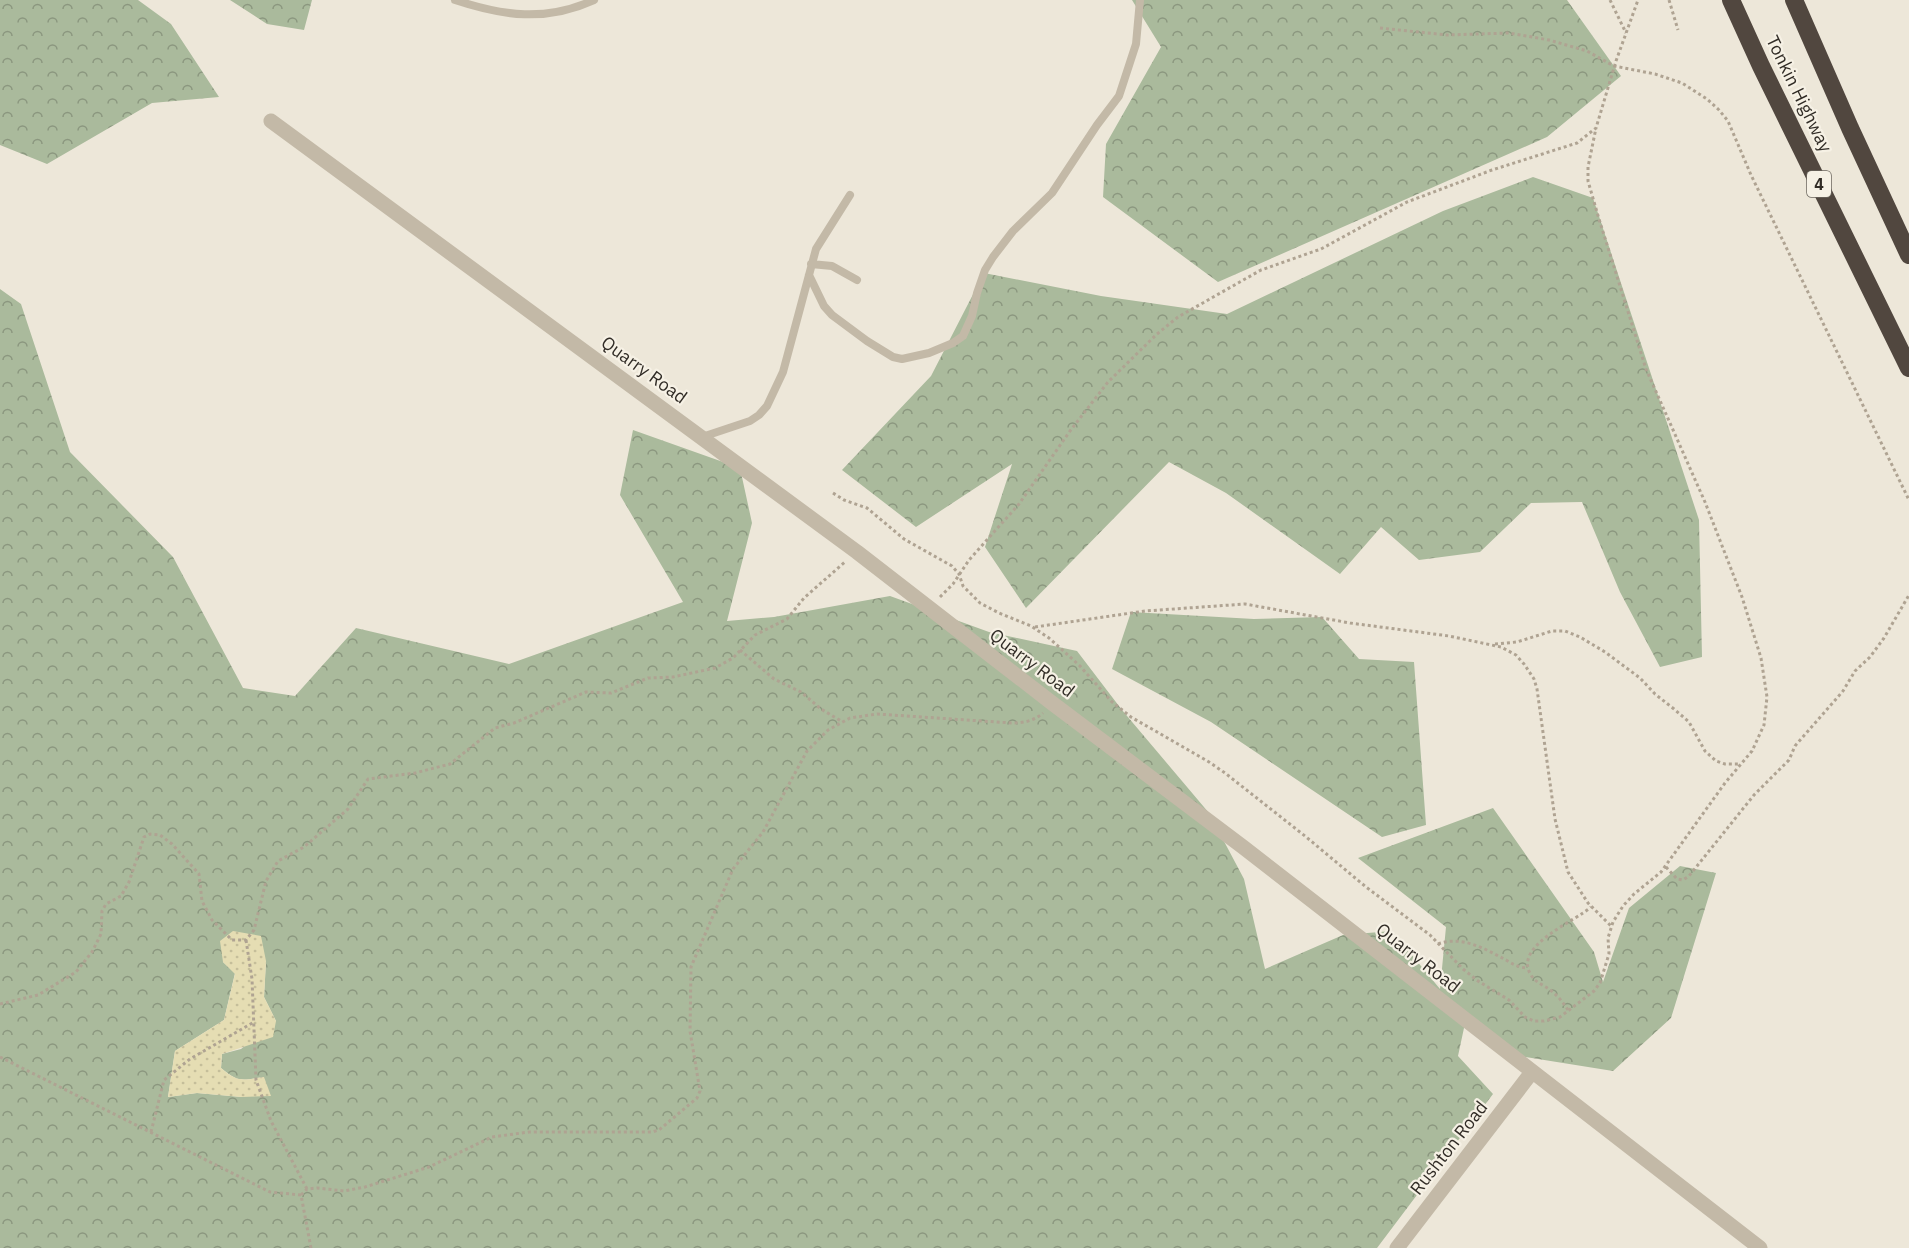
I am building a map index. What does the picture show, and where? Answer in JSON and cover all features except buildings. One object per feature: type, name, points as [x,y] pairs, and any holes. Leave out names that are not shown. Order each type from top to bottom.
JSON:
[{"type":"highway","name":"Tonkin Highway","points":[[1731,0],[1909,368]]},
{"type":"highway","name":"Tonkin Highway","points":[[1794,0],[1909,255]]},
{"type":"street","name":"Quarry Road","points":[[271,121],[857,552],[1052,704],[1243,847],[1760,1248]]},
{"type":"street","name":"Rushton Road","points":[[1396,1248],[1532,1072]]},
{"type":"lane","points":[[455,0],[487,11],[539,14],[561,12],[594,0]]},
{"type":"lane","points":[[809,275],[824,306],[832,315],[893,357],[902,359],[929,354],[963,336],[972,316],[982,277],[993,257],[1013,231],[1052,193],[1119,96],[1136,44],[1140,0]]},
{"type":"lane","points":[[701,437],[750,421],[767,406],[783,372],[816,249],[850,195]]},
{"type":"lane","points":[[811,264],[832,266],[856,280]]},
{"type":"path","points":[[1610,0],[1626,33]]},
{"type":"path","points":[[833,493],[844,500],[867,508],[904,539],[952,566],[959,574],[963,586],[980,603],[1033,627],[1063,650],[1103,692],[1131,717],[1225,773],[1392,908],[1430,935],[1478,981],[1509,1000],[1525,1017],[1534,1021],[1544,1021],[1560,1017],[1594,991],[1600,983],[1609,954],[1608,938],[1611,926],[1623,906],[1665,867],[1725,783],[1752,751],[1764,725],[1767,697],[1761,658],[1733,573],[1705,502],[1646,369],[1588,181],[1588,167],[1596,128],[1614,66],[1638,0]]},
{"type":"path","points":[[1669,0],[1678,30]]},
{"type":"path","points":[[1380,28],[1468,35],[1487,33],[1562,42],[1587,51],[1614,66],[1655,74],[1682,83],[1707,99],[1728,121],[1751,175],[1909,500]]},
{"type":"path","points":[[928,608],[953,584],[969,560],[1019,504],[1070,430],[1108,382],[1157,333],[1178,317],[1261,270],[1321,249],[1407,202],[1500,167],[1577,143],[1596,128]]},
{"type":"path","points":[[307,1189],[271,1121],[256,1080],[252,979],[246,940],[254,930],[266,881],[278,861],[304,848],[348,809],[368,779],[416,774],[450,764],[495,728],[514,723],[586,692],[610,693],[648,678],[673,677],[715,668],[733,658],[755,635],[787,619],[804,598],[857,552]]},
{"type":"path","points":[[1665,867],[1677,879],[1683,880],[1689,876],[1754,795],[1789,760],[1795,746],[1829,708],[1855,671],[1870,657],[1909,595]]},
{"type":"path","points":[[1033,627],[1145,611],[1245,604],[1350,623],[1449,636],[1501,647],[1516,655],[1534,679],[1561,848],[1568,873],[1591,907],[1611,926]]},
{"type":"path","points":[[1490,645],[1517,642],[1552,631],[1564,631],[1580,637],[1640,678],[1655,694],[1689,722],[1705,751],[1716,761],[1725,764],[1741,764]]},
{"type":"path","points":[[740,650],[774,679],[801,692],[821,709],[842,722]]},
{"type":"path","points":[[301,1195],[307,1189],[344,1191],[365,1187],[429,1167],[492,1137],[529,1132],[652,1132],[659,1130],[697,1098],[700,1091],[690,1031],[691,967],[733,870],[763,832],[807,751],[828,730],[850,718],[877,714],[1018,723],[1039,716],[1052,704]]},
{"type":"path","points":[[0,1004],[38,995],[76,972],[92,952],[101,934],[102,911],[106,904],[120,896],[125,889],[144,837],[150,834],[160,835],[172,844],[199,874],[202,901],[212,920],[232,940],[246,940]]},
{"type":"path","points":[[1568,1011],[1561,999],[1530,974],[1529,956],[1533,948],[1545,938],[1584,914],[1591,907]]},
{"type":"path","points":[[1438,944],[1452,941],[1468,943],[1485,949],[1516,966],[1528,968]]},
{"type":"path","points":[[151,1132],[164,1080],[190,1059],[254,1022]]},
{"type":"path","points":[[0,1058],[270,1192],[301,1195]]},
{"type":"path","points":[[301,1195],[311,1248]]},
{"type":"green space","points":[[0,0],[138,0],[171,24],[219,97],[152,103],[47,164],[0,145]]},
{"type":"green space","points":[[230,0],[312,0],[304,30],[267,24]]},
{"type":"green space","points":[[1132,0],[1567,0],[1621,76],[1547,137],[1218,282],[1103,197],[1106,144],[1161,47]]},
{"type":"green space","points":[[1533,177],[1593,198],[1699,520],[1702,657],[1660,667],[1620,592],[1582,502],[1531,503],[1480,552],[1419,560],[1381,527],[1340,574],[1226,493],[1169,462],[1026,608],[985,547],[1012,464],[916,527],[842,470],[931,376],[984,273],[1101,296],[1227,314],[1443,211]]},
{"type":"green space","points":[[0,289],[21,304],[70,452],[173,557],[243,688],[295,696],[356,628],[509,664],[683,602],[620,495],[633,430],[740,468],[752,523],[727,621],[774,617],[890,596],[989,632],[1077,651],[1122,710],[1209,813],[1244,879],[1265,969],[1343,935],[1392,931],[1440,989],[1446,927],[1358,858],[1493,808],[1594,952],[1603,982],[1629,908],[1680,866],[1716,873],[1671,1018],[1613,1071],[1513,1055],[1467,1014],[1458,1056],[1493,1094],[1377,1248],[0,1248]],"holes":[[[266,961],[264,997],[276,1021],[241,1049],[222,1054],[221,1068],[236,1078],[264,1077],[242,1097],[197,1093],[168,1097],[175,1051],[224,1020],[235,973],[223,962]]]},
{"type":"green space","points":[[1131,612],[1254,619],[1322,617],[1359,659],[1414,662],[1426,825],[1382,837],[1211,722],[1112,669]]},
{"type":"sand","points":[[233,931],[261,936],[266,961],[264,997],[276,1021],[273,1037],[222,1054],[221,1068],[241,1079],[264,1077],[271,1096],[242,1097],[197,1093],[168,1097],[175,1051],[224,1020],[235,974],[223,962],[220,941]]}]
